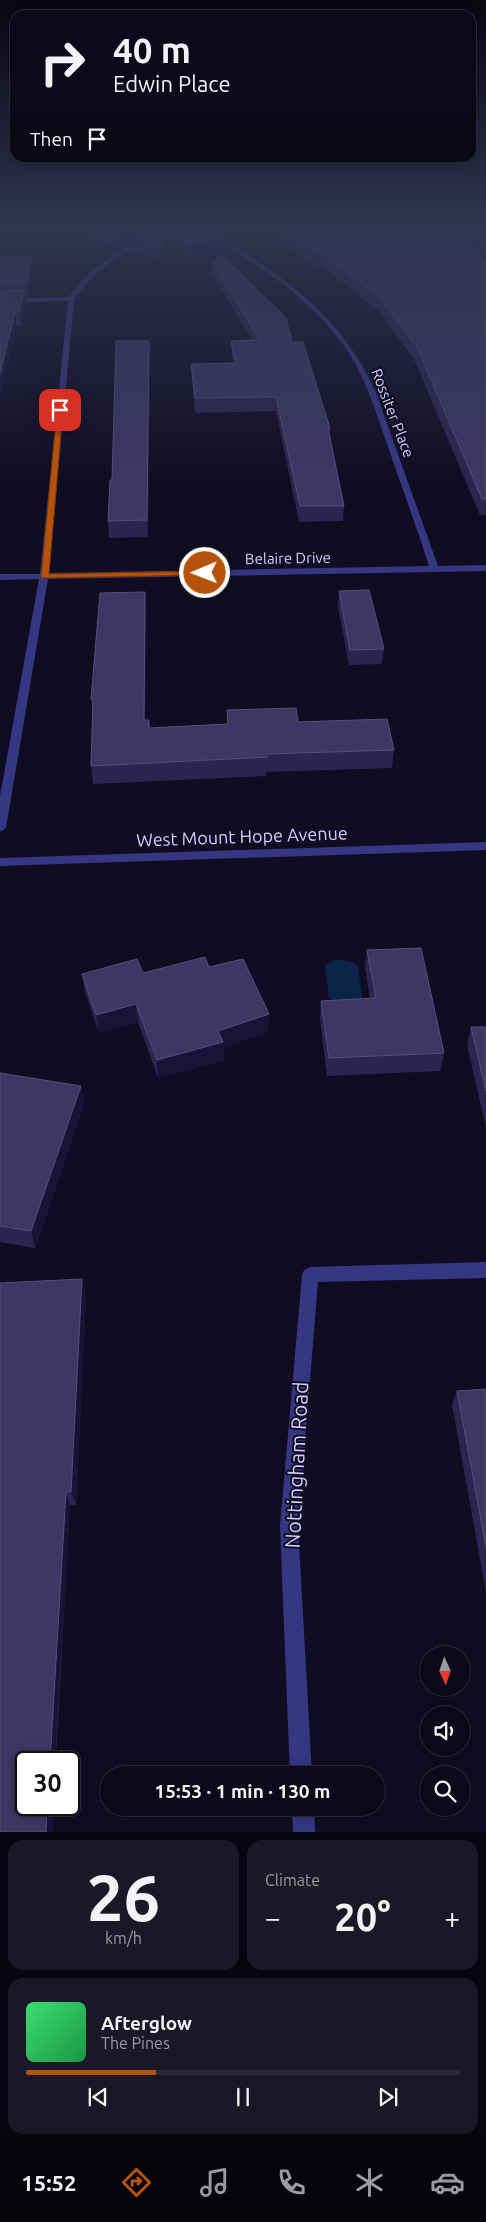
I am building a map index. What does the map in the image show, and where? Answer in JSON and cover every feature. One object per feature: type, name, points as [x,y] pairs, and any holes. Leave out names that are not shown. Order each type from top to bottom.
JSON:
[{"type":"street","points":[[0,828],[44,576],[69,310]]},
{"type":"street","name":"Rossiter Place","points":[[315,310],[344,340],[358,361],[373,393],[434,569]]},
{"type":"street","name":"Belaire Drive","points":[[0,577],[486,568]]},
{"type":"street","name":"West Mount Hope Avenue","points":[[0,862],[486,846]]},
{"type":"street","name":"Nottingham Road","points":[[301,1766],[289,1526],[310,1275],[486,1270]]},
{"type":"street","points":[[303,1816],[304,1832]]},
{"type":"water","points":[[332,961],[350,961],[358,966],[362,998],[359,1003],[335,1003],[329,997],[325,966]]},
{"type":"building","points":[[0,310],[19,310],[15,312],[0,374]]},
{"type":"building","points":[[242,310],[278,310],[286,318],[292,342],[303,342],[330,428],[328,428],[344,506],[300,506],[276,397],[195,398],[191,364],[236,363],[231,341],[260,340]]},
{"type":"building","points":[[390,310],[486,310],[486,499],[482,499],[417,347]]},
{"type":"building","points":[[116,341],[149,341],[147,520],[108,521],[110,480],[112,480]]},
{"type":"building","points":[[369,590],[384,649],[350,650],[339,591]]},
{"type":"building","points":[[145,592],[144,720],[149,720],[149,728],[228,724],[227,710],[296,708],[298,722],[387,719],[394,750],[266,754],[267,757],[91,766],[93,699],[91,699],[100,593]]},
{"type":"building","points":[[421,948],[444,1053],[329,1058],[321,1001],[376,998],[367,950]]},
{"type":"building","points":[[205,957],[209,967],[243,959],[269,1014],[218,1031],[223,1042],[157,1060],[136,1004],[96,1015],[82,974],[137,959],[143,973]]},
{"type":"building","points":[[471,1027],[486,1027],[486,1091]]},
{"type":"building","points":[[0,1073],[81,1086],[31,1231],[0,1226]]},
{"type":"building","points":[[82,1279],[71,1492],[66,1492],[51,1751],[15,1751],[15,1816],[47,1816],[46,1832],[0,1832],[0,1283]]},
{"type":"building","points":[[486,1389],[486,1547],[457,1391]]},
{"type":"route","points":[[60,410],[44,576],[205,573]]}]
